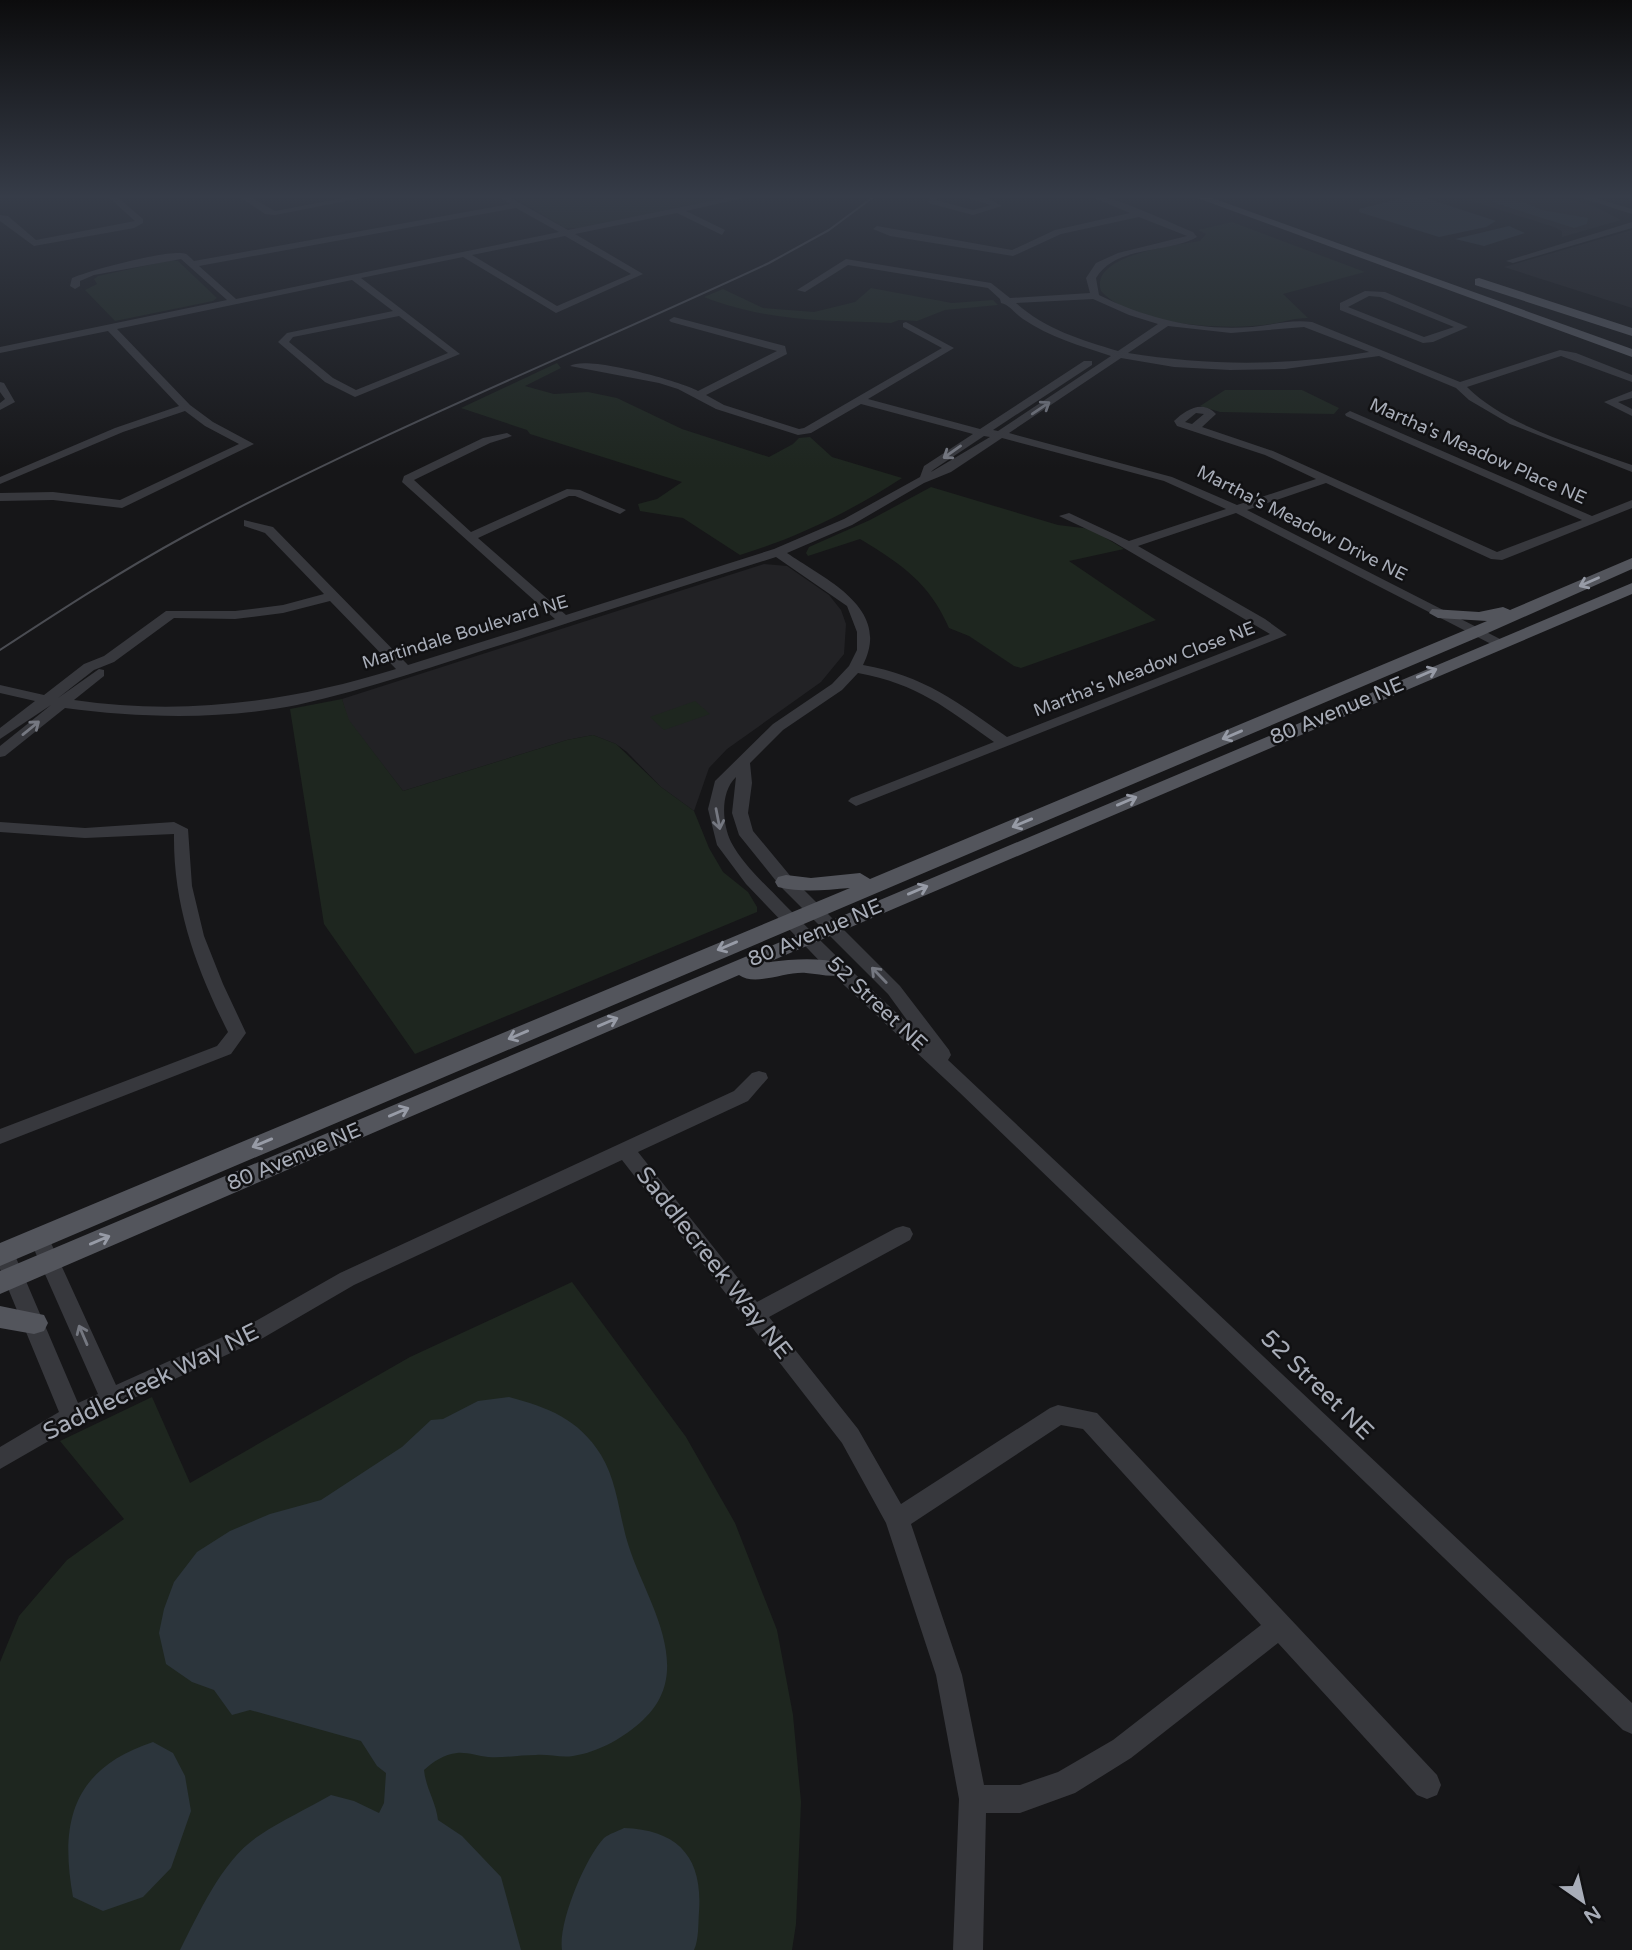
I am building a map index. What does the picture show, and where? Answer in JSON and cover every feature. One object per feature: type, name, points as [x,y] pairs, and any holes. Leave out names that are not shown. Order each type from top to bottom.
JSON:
[{"type":"main road","points":[[1447,286],[1630,352]]},
{"type":"main road","points":[[1493,286],[1632,331]]},
{"type":"main road","name":"80 Avenue NE","points":[[45,1250],[790,919],[1475,632],[1632,563]]},
{"type":"main road","name":"80 Avenue NE","points":[[5,1267],[702,982],[1632,588]]},
{"type":"main road","points":[[1438,613],[1479,617],[1546,601]]},
{"type":"main road","points":[[786,882],[811,886],[841,884],[914,868]]},
{"type":"main road","points":[[702,982],[775,967],[802,965],[837,969]]},
{"type":"main road","points":[[0,1317],[34,1323]]},
{"type":"street","points":[[217,286],[233,300]]},
{"type":"street","points":[[0,350],[307,286]]},
{"type":"street","points":[[366,286],[455,354],[355,394],[329,380],[283,342],[290,335],[400,313]]},
{"type":"street","points":[[516,286],[556,310],[611,286]]},
{"type":"street","points":[[802,290],[808,286]]},
{"type":"street","points":[[991,286],[1004,301],[1037,326],[1119,355],[1186,364],[1258,369],[1303,366],[1381,353]]},
{"type":"street","points":[[1093,286],[1095,296]]},
{"type":"street","points":[[1340,337],[1382,324],[1423,340],[1441,337],[1463,327],[1382,294],[1362,294],[1343,305],[1348,311],[1382,324]]},
{"type":"street","points":[[1004,301],[1095,296],[1117,308],[1153,321],[1212,329],[1252,330],[1302,323],[1460,386],[1468,398],[1497,414],[1632,469]]},
{"type":"street","points":[[674,320],[781,348],[783,352],[699,395]]},
{"type":"street","name":"Martindale Boulevard NE","points":[[920,481],[928,468],[984,429],[1153,321]]},
{"type":"street","name":"Martindale Boulevard NE","points":[[0,689],[62,703],[118,710],[240,708],[305,698],[406,671],[778,552],[848,522],[920,481],[947,470],[1165,324]]},
{"type":"street","points":[[0,497],[53,496],[122,504],[248,444],[209,424],[186,407],[109,326]]},
{"type":"street","points":[[575,366],[661,380],[699,395],[720,407],[798,432],[807,431],[949,348],[906,326]]},
{"type":"street","points":[[1460,386],[1560,353],[1572,355],[1632,379]]},
{"type":"street","points":[[0,385],[10,402],[0,408]]},
{"type":"street","points":[[1632,394],[1609,402],[1632,413]]},
{"type":"street","name":"Martha's Meadow Drive NE","points":[[866,398],[1168,479],[1239,510],[1497,643]]},
{"type":"street","points":[[0,481],[119,430],[186,407]]},
{"type":"street","name":"Martha's Meadow Place NE","points":[[1350,414],[1592,520]]},
{"type":"street","points":[[1194,428],[1269,453],[1494,556],[1502,556],[1632,503]]},
{"type":"street","points":[[507,436],[487,440],[408,478],[408,482],[565,621]]},
{"type":"street","points":[[1065,516],[1088,524],[1129,545],[1327,479]]},
{"type":"street","points":[[472,537],[567,493],[576,492],[620,510]]},
{"type":"street","points":[[248,523],[269,530],[406,671]]},
{"type":"street","name":"Martha's Meadow Close NE","points":[[856,801],[1280,635],[1129,545]]},
{"type":"street","points":[[778,552],[852,604],[864,632],[863,650],[855,668],[894,676],[931,691],[1006,743]]},
{"type":"street","points":[[0,735],[89,667],[109,659],[171,614],[187,612],[235,615],[283,609],[332,596]]},
{"type":"street","points":[[0,753],[102,671],[109,659]]},
{"type":"street","name":"52 Street NE","points":[[855,668],[837,687],[778,727],[720,784],[716,809],[723,842],[752,880],[837,969],[966,1087],[1632,1721]]},
{"type":"street","name":"52 Street NE","points":[[742,760],[744,783],[740,813],[745,832],[786,882],[894,990],[966,1087]]},
{"type":"street","points":[[0,827],[85,833],[174,827],[182,832],[188,915],[208,976],[237,1033],[225,1049],[0,1137]]},
{"type":"street","points":[[625,1150],[741,1096],[759,1078]]},
{"type":"street","name":"Saddlecreek Way NE","points":[[0,1458],[72,1416],[255,1332],[347,1279],[625,1150],[850,1436],[897,1520],[949,1675],[973,1799],[968,1950]]},
{"type":"street","points":[[755,1314],[903,1234]]},
{"type":"street","points":[[45,1250],[111,1398]]},
{"type":"street","points":[[5,1267],[34,1323],[72,1416]]},
{"type":"street","points":[[897,1520],[1058,1415],[1089,1420],[1427,1785]]},
{"type":"street","points":[[973,1799],[1020,1798],[1065,1783],[1122,1749],[1279,1626]]},
{"type":"shaded area","points":[[93,286],[204,286],[217,298],[115,321],[85,290]]},
{"type":"shaded area","points":[[1101,286],[1313,286],[1283,294],[1308,318],[1231,327],[1157,319],[1115,303],[1101,291]]},
{"type":"shaded area","points":[[1563,286],[1632,286],[1632,308]]},
{"type":"shaded area","points":[[871,288],[952,303],[993,300],[998,305],[945,310],[917,321],[899,320],[891,323],[774,315],[704,297],[723,289],[763,308],[814,312],[855,302]]},
{"type":"shaded area","points":[[557,363],[561,368],[525,386],[554,394],[588,392],[617,398],[682,429],[769,457],[799,438],[810,437],[832,457],[902,478],[824,522],[740,555],[683,518],[640,511],[638,504],[657,499],[682,482],[530,434],[527,430],[461,408]]},
{"type":"shaded area","points":[[1225,390],[1302,390],[1339,408],[1334,414],[1220,412],[1200,406]]},
{"type":"shaded area","points":[[931,487],[1058,525],[1091,529],[1124,549],[1069,561],[1156,620],[1021,668],[969,636],[949,628],[923,586],[901,566],[860,539],[808,556],[806,553],[809,547],[870,520]]},
{"type":"shaded area","points":[[764,564],[787,566],[829,595],[841,610],[846,624],[844,654],[821,682],[727,749],[709,768],[694,811],[661,787],[627,752],[616,744],[593,735],[567,740],[403,791],[348,720],[342,699]]},
{"type":"shaded area","points":[[342,699],[349,720],[403,791],[567,740],[593,735],[616,744],[661,787],[694,811],[709,848],[723,872],[748,892],[757,912],[415,1054],[324,924],[290,709]]},
{"type":"shaded area","points":[[695,701],[710,714],[664,730],[650,717]]},
{"type":"shaded area","points":[[572,1282],[686,1437],[735,1523],[777,1630],[793,1715],[801,1802],[796,1924],[792,1950],[0,1950],[0,1662],[19,1616],[67,1560],[124,1519],[60,1441],[152,1397],[190,1483],[410,1357]]},
{"type":"shaded area","points":[[509,1397],[561,1416],[583,1432],[601,1455],[615,1489],[629,1547],[663,1635],[667,1657],[666,1679],[659,1700],[636,1726],[602,1747],[568,1756],[494,1757],[457,1753],[439,1759],[424,1770],[438,1820],[462,1836],[501,1877],[521,1950],[180,1950],[213,1887],[247,1845],[277,1824],[331,1795],[354,1801],[379,1813],[384,1803],[386,1773],[377,1766],[361,1741],[250,1710],[232,1715],[214,1690],[192,1682],[166,1664],[159,1633],[174,1582],[197,1552],[230,1531],[270,1514],[321,1500],[402,1447],[431,1420],[443,1419],[478,1401]]},
{"type":"shaded area","points":[[153,1742],[173,1753],[185,1776],[191,1811],[171,1868],[143,1897],[103,1911],[73,1897],[68,1844],[71,1821],[78,1800],[89,1782],[105,1766],[126,1753]]},
{"type":"shaded area","points":[[624,1828],[659,1834],[673,1841],[691,1862],[697,1876],[699,1893],[698,1931],[694,1950],[562,1950],[564,1924],[581,1875],[604,1838]]},
{"type":"tram line","points":[[0,650],[138,563],[256,499],[401,429],[720,286]]}]
